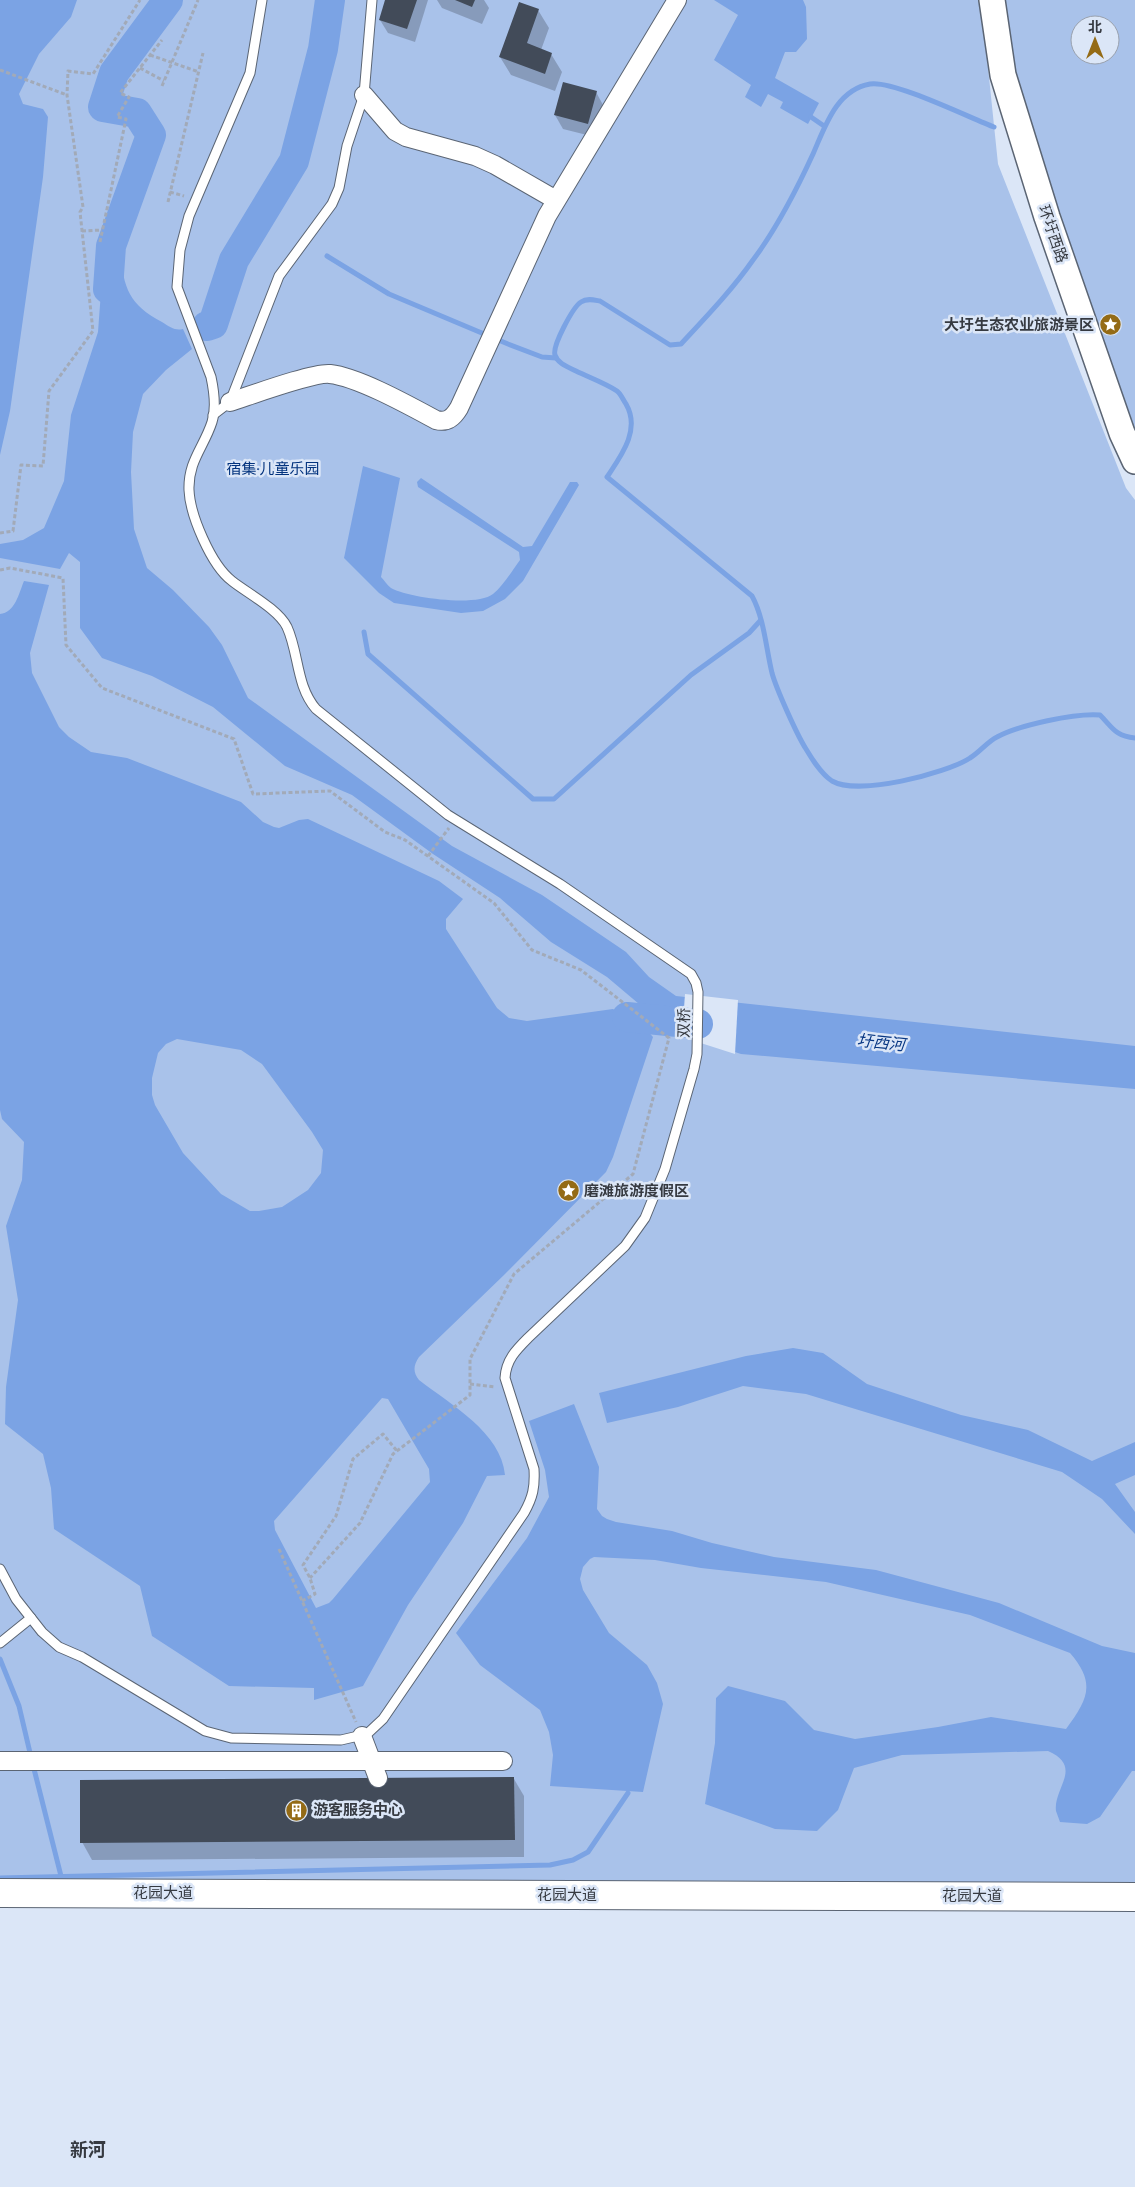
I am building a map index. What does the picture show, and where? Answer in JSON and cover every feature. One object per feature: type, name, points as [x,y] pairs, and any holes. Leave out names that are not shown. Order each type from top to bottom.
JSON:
[{"type":"main road","name":"花园大道","points":[[0,1893],[1135,1896]]},
{"type":"main road","name":"花园大道","points":[[0,1907],[1135,1905]]},
{"type":"street","points":[[230,402],[314,376],[330,374],[367,386],[436,420],[448,420],[458,408],[547,216],[677,0]]},
{"type":"street","name":"环圩西路","points":[[992,0],[1003,75],[1046,218],[1128,434],[1135,461]]},
{"type":"street","points":[[364,95],[395,130],[406,137],[475,156],[495,164],[556,200]]},
{"type":"street","points":[[362,1736],[378,1778]]},
{"type":"street","points":[[0,1761],[503,1761]]},
{"type":"lane","points":[[262,0],[250,72],[189,216],[180,250],[176,281],[179,296],[211,377],[214,390],[212,424],[192,466],[189,488],[191,507],[218,565],[229,579],[272,611],[286,627],[306,695],[316,709],[455,819]]},
{"type":"lane","points":[[214,415],[230,402],[279,276],[336,197],[347,146],[364,95],[372,0]]},
{"type":"lane","name":"双桥","points":[[362,1736],[374,1729],[382,1719],[524,1513],[533,1497],[535,1485],[534,1469],[508,1388],[505,1371],[514,1353],[626,1246],[645,1218],[665,1169],[697,1054],[698,992],[691,974],[560,884],[455,819]]},
{"type":"lane","points":[[0,1569],[16,1599],[30,1618],[59,1647],[82,1657],[210,1733],[231,1738],[341,1740],[362,1736]]},
{"type":"lane","points":[[0,1643],[30,1618]]},
{"type":"path","points":[[0,533],[13,531],[20,465],[43,466],[49,391],[93,331],[80,212],[83,207],[67,95],[68,71],[93,74],[140,0]]},
{"type":"path","points":[[162,86],[198,0]]},
{"type":"path","points":[[100,242],[126,119],[118,117],[129,97],[120,93],[162,40]]},
{"type":"path","points":[[168,202],[203,53]]},
{"type":"path","points":[[150,55],[199,72]]},
{"type":"path","points":[[140,68],[164,81]]},
{"type":"path","points":[[0,70],[67,95]]},
{"type":"path","points":[[82,231],[102,230]]},
{"type":"path","points":[[0,570],[10,568],[63,578],[66,645],[102,688],[234,739],[253,794],[330,791],[385,832],[405,840],[494,903],[532,950],[581,970],[669,1038],[633,1174],[514,1274],[470,1359],[470,1395],[393,1454],[360,1523],[310,1578]]},
{"type":"path","points":[[428,856],[455,819]]},
{"type":"path","points":[[470,1384],[508,1388]]},
{"type":"path","points":[[302,1601],[315,1594],[310,1578],[302,1565],[336,1516],[353,1459],[382,1434],[397,1451]]},
{"type":"path","points":[[279,1549],[362,1736]]},
{"type":"green space","name":"磨滩旅游度假区","points":[[0,0],[981,0],[998,164],[1126,488],[1135,500],[1135,1884],[0,1882]]},
{"type":"green space","name":"大圩生态农业旅游景区","points":[[992,0],[1135,0],[1135,461]]},
{"type":"water","points":[[0,0],[77,0],[71,17],[39,54],[19,94],[23,104],[43,109],[48,117],[43,177],[10,411],[0,455]]},
{"type":"water","points":[[714,0],[803,0],[806,7],[807,39],[796,52],[785,52],[775,78],[819,103],[808,124],[780,108],[783,102],[768,94],[761,107],[745,97],[751,85],[714,60],[738,15]]},
{"type":"water","points":[[120,248],[125,283],[134,300],[150,315],[175,329],[183,329],[192,349],[166,370],[143,394],[133,432],[131,472],[134,529],[147,568],[173,590],[209,627],[222,645],[248,698],[452,846],[542,895],[626,952],[649,977],[676,996],[1135,1046],[1135,1089],[741,1054],[671,1031],[607,977],[551,942],[500,898],[433,854],[352,795],[285,766],[213,707],[152,676],[102,658],[80,628],[80,562],[69,553],[60,569],[0,558],[0,544],[23,540],[44,528],[64,481],[71,415],[98,332],[104,251]]},
{"type":"water","points":[[363,466],[400,478],[381,577],[391,588],[400,592],[443,600],[473,600],[485,598],[493,594],[504,583],[520,560],[519,552],[418,487],[417,482],[421,478],[523,547],[532,546],[570,482],[577,482],[579,485],[523,581],[505,599],[483,611],[461,613],[394,603],[379,593],[344,558]]},
{"type":"water","points":[[24,581],[49,585],[30,653],[32,673],[59,727],[69,737],[91,752],[127,758],[241,802],[263,822],[274,827],[279,828],[299,820],[308,819],[439,881],[463,899],[446,919],[446,929],[497,1008],[509,1018],[527,1021],[613,1009],[645,1028],[653,1037],[613,1157],[606,1172],[419,1357],[416,1363],[414,1369],[419,1380],[459,1410],[484,1433],[494,1446],[501,1460],[505,1475],[487,1476],[463,1523],[408,1605],[363,1686],[314,1700],[314,1688],[229,1686],[152,1636],[140,1586],[54,1529],[51,1488],[43,1454],[5,1424],[6,1387],[18,1300],[6,1226],[22,1180],[24,1142],[2,1119],[0,1110],[0,614],[5,613],[13,606]],"holes":[[[177,1039],[241,1050],[262,1064],[323,1150],[321,1173],[308,1190],[282,1207],[250,1211],[221,1194],[183,1153],[155,1105],[152,1095],[152,1078],[158,1053],[166,1044]],[[382,1398],[388,1399],[429,1469],[430,1482],[333,1599],[329,1603],[316,1608],[275,1530],[274,1521]]]},
{"type":"water","points":[[793,1348],[823,1353],[867,1384],[961,1415],[1028,1430],[1092,1461],[1135,1442],[1135,1475],[1115,1484],[1135,1512],[1135,1534],[1102,1499],[1062,1472],[806,1394],[743,1386],[678,1407],[607,1423],[599,1393],[746,1356]]},
{"type":"water","points":[[574,1404],[599,1467],[597,1509],[607,1519],[672,1531],[712,1543],[774,1557],[876,1570],[999,1603],[1102,1646],[1135,1653],[1135,1771],[1132,1771],[1100,1817],[1087,1824],[1060,1822],[1056,1811],[1056,1802],[1066,1771],[1059,1757],[1048,1751],[902,1755],[854,1768],[838,1810],[817,1831],[775,1829],[705,1804],[715,1743],[716,1698],[728,1686],[785,1701],[814,1730],[855,1739],[991,1717],[1066,1729],[1084,1700],[1086,1683],[1084,1674],[1070,1653],[970,1615],[826,1582],[701,1568],[655,1560],[594,1557],[583,1567],[580,1579],[583,1590],[609,1633],[647,1665],[657,1683],[663,1704],[643,1792],[550,1786],[553,1755],[549,1732],[540,1710],[480,1665],[456,1633],[527,1538],[549,1497],[545,1470],[529,1421]]},
{"type":"pier","points":[[685,994],[738,1000],[735,1054],[682,1037]]},
{"type":"building","points":[[385,0],[417,0],[407,29],[379,20]]},
{"type":"building","points":[[455,0],[475,0],[472,7]]},
{"type":"building","points":[[519,2],[539,9],[527,43],[552,53],[545,74],[499,57]]},
{"type":"building","points":[[563,82],[597,91],[588,124],[554,115]]},
{"type":"building","name":"游客服务中心","points":[[514,1777],[515,1840],[80,1843],[80,1780]]},
{"type":"waterway","points":[[108,289],[111,246],[151,135],[137,113],[103,107],[114,73],[168,0]]},
{"type":"waterway","points":[[207,326],[213,324],[234,260],[294,161],[323,49],[330,0]]},
{"type":"waterway","points":[[994,127],[931,100],[895,88],[881,84],[870,84],[858,88],[848,94],[833,111],[807,168],[762,248],[728,293],[681,344],[670,345],[600,301],[588,300],[577,305],[568,319],[557,344],[555,355],[558,361],[564,365],[617,391],[626,404],[630,414],[630,433],[623,452],[607,477],[752,596],[762,623],[772,673],[782,700],[808,753],[832,781],[844,785],[880,785],[922,776],[958,764],[970,758],[993,739],[1019,728],[1076,716],[1100,715],[1119,733],[1135,738]]},
{"type":"waterway","points":[[811,117],[824,126]]},
{"type":"waterway","points":[[327,256],[389,294],[508,344],[542,357],[556,358]]},
{"type":"waterway","points":[[364,632],[368,654],[533,799],[554,799],[691,675],[749,633],[760,621]]},
{"type":"waterway","name":"圩西河","points":[[627,1017],[698,1024]]},
{"type":"waterway","points":[[0,1659],[19,1706],[31,1757]]},
{"type":"waterway","points":[[33,1765],[61,1876]]},
{"type":"waterway","points":[[0,1878],[550,1865],[573,1860],[588,1852],[628,1793]]},
{"type":"place","name":"大圩生态农业旅游景区","points":[[1110,325]]},
{"type":"place","name":"磨滩旅游度假区","points":[[568,1191]]},
{"type":"place","name":"游客服务中心","points":[[297,1810]]},
{"type":"district","name":"新河","points":[[88,2150]]},
{"type":"park label","name":"宿集·儿童乐园","points":[[273,469]]}]
